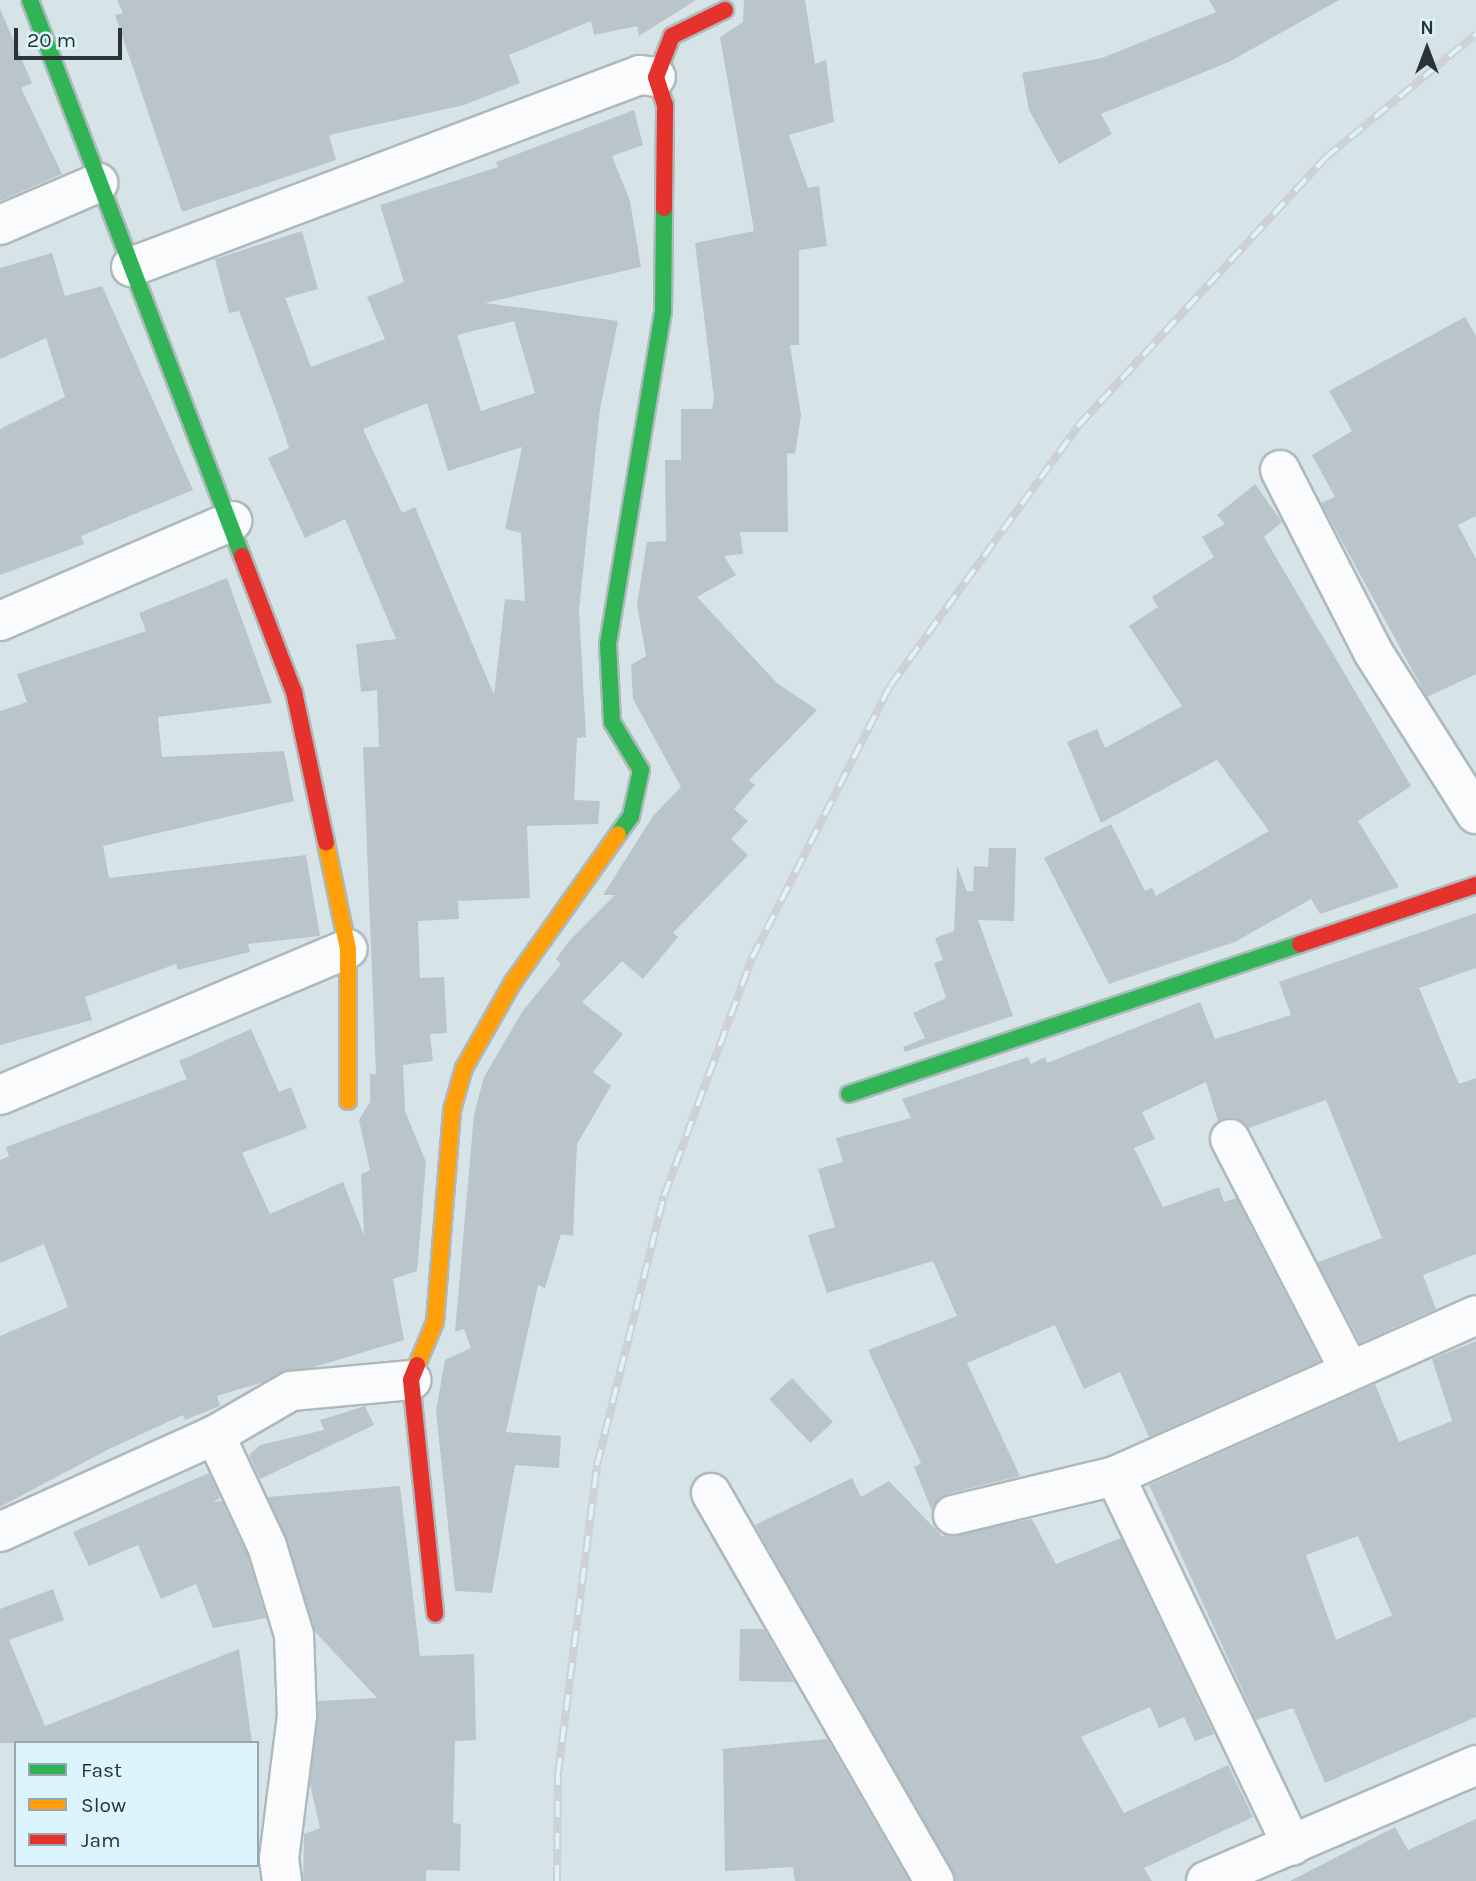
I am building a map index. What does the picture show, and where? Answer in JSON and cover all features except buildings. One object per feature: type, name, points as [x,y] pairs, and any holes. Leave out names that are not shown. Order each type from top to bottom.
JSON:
[{"type":"street","points":[[30,0],[98,183],[232,521],[293,692],[348,949],[348,1101]]},
{"type":"street","points":[[435,1614],[411,1381],[435,1322],[444,1165],[464,1068],[513,982],[615,843],[631,816],[641,770],[612,722],[608,644],[663,312],[665,105],[656,77],[672,36],[725,10]]},
{"type":"street","points":[[131,267],[640,75],[656,77]]},
{"type":"street","points":[[0,225],[98,183]]},
{"type":"street","points":[[1280,470],[1373,652],[1476,814]]},
{"type":"street","points":[[0,621],[232,521]]},
{"type":"street","points":[[849,1094],[1476,885]]},
{"type":"street","points":[[0,1095],[348,949]]},
{"type":"street","points":[[1230,1139],[1348,1368]]},
{"type":"street","points":[[953,1515],[1115,1476],[1348,1368],[1476,1315]]},
{"type":"street","points":[[0,1532],[215,1435],[291,1391],[411,1381]]},
{"type":"street","points":[[215,1435],[267,1546],[293,1635],[297,1716],[279,1860],[282,1881]]},
{"type":"street","points":[[1115,1476],[1275,1862]]},
{"type":"street","points":[[711,1493],[934,1881]]},
{"type":"street","points":[[1206,1881],[1275,1862],[1476,1765]]},
{"type":"railway","points":[[557,1881],[558,1774],[597,1465],[664,1196],[752,958],[890,686],[1078,426],[1325,158],[1476,34]]},
{"type":"traffic: fast","points":[[30,0],[242,556]]},
{"type":"traffic: fast","points":[[618,834],[631,816],[641,770],[612,722],[608,644],[663,312],[664,208]]},
{"type":"traffic: fast","points":[[849,1094],[1300,944]]},
{"type":"traffic: slow","points":[[417,1365],[435,1322],[452,1110],[464,1068],[513,982],[618,834]]},
{"type":"traffic: slow","points":[[326,843],[348,949],[348,1101]]},
{"type":"traffic: jam","points":[[664,208],[665,105],[656,77],[672,36],[725,10]]},
{"type":"traffic: jam","points":[[242,556],[294,692],[326,843]]},
{"type":"traffic: jam","points":[[1300,944],[1476,885]]},
{"type":"traffic: jam","points":[[417,1365],[411,1380],[435,1614]]}]
